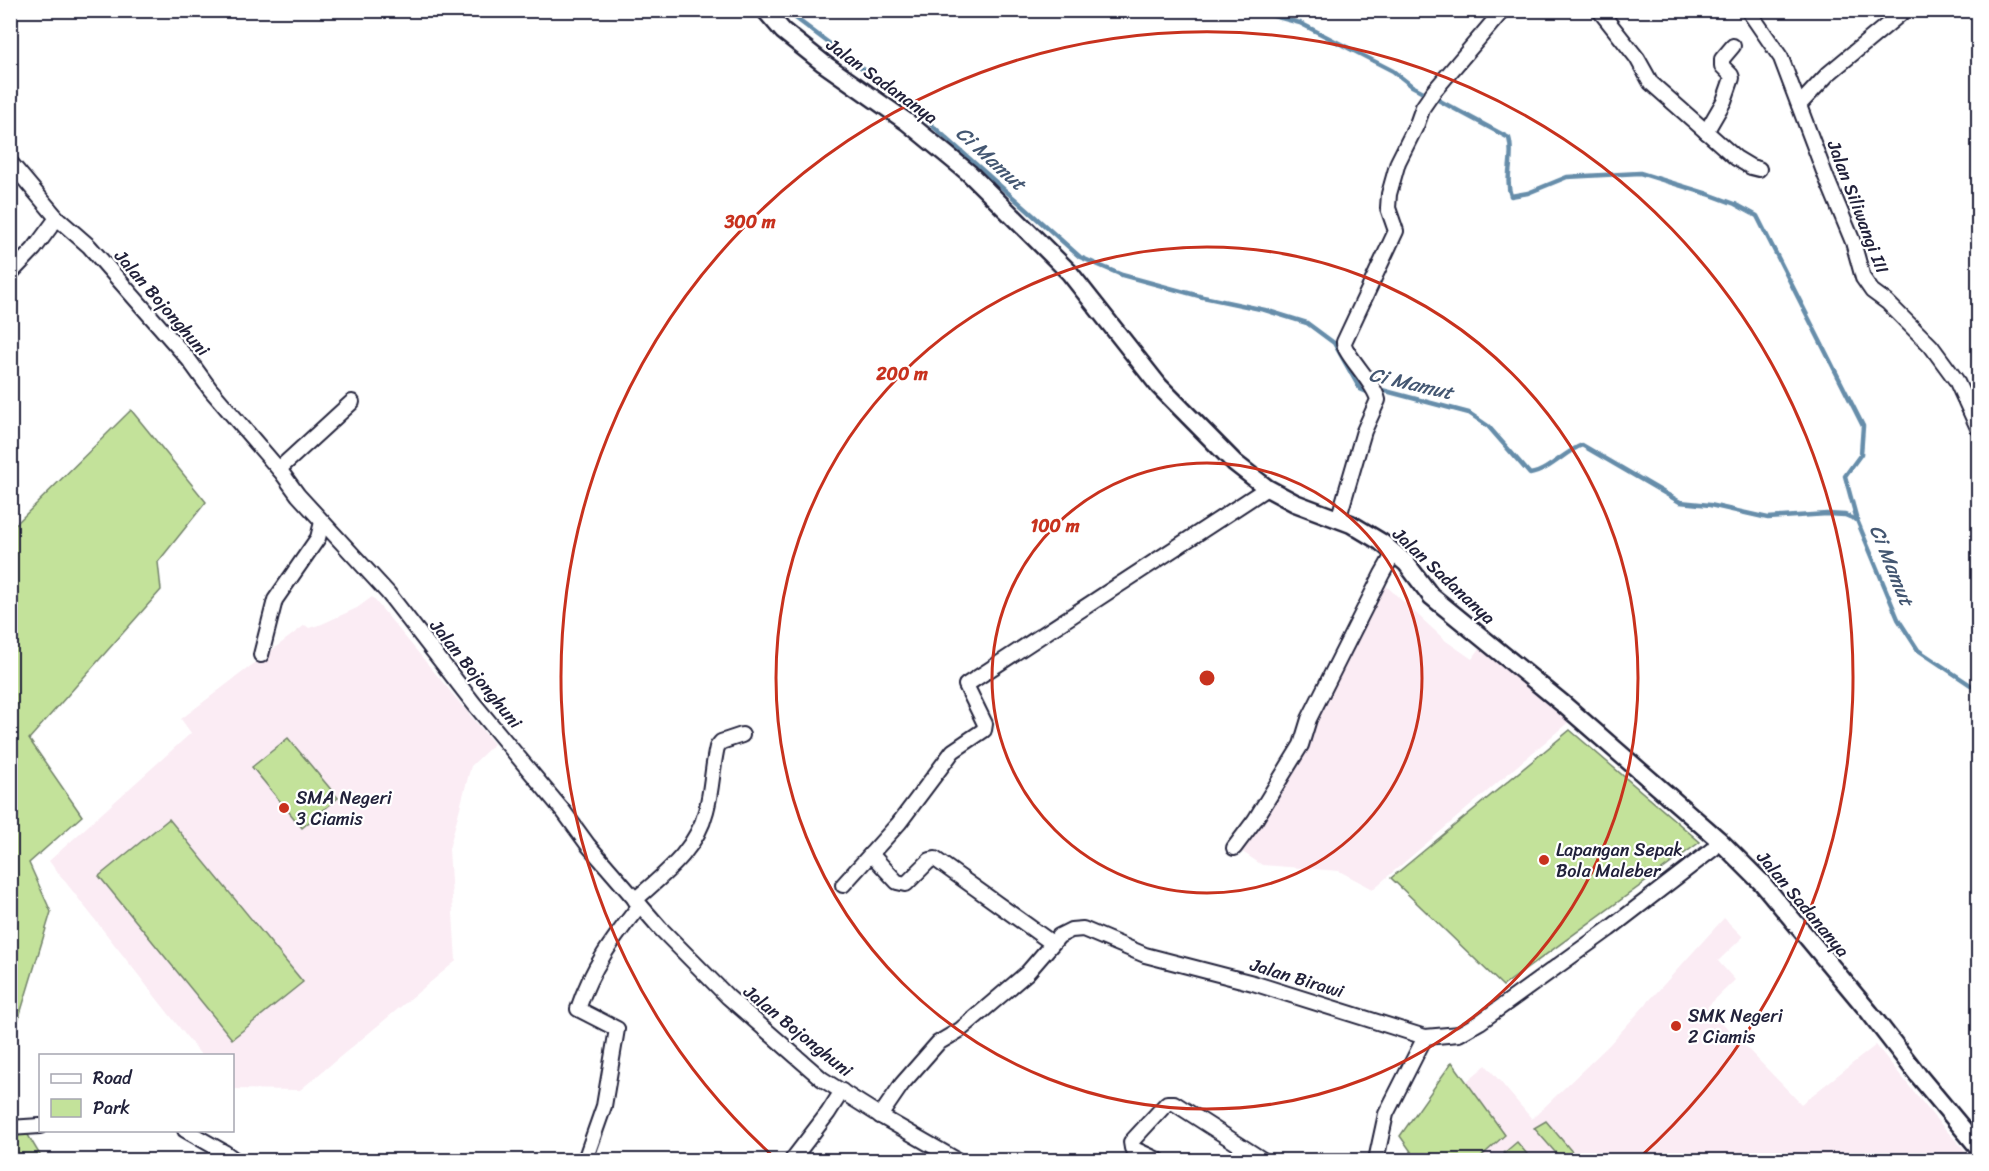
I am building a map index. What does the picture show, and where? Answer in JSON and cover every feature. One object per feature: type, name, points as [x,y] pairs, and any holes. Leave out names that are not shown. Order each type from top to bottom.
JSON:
[{"type":"street","name":"Jalan Sadananya","points":[[765,10],[783,31],[823,63],[907,122],[969,173],[1069,272],[1159,386],[1234,463],[1267,488],[1295,503],[1352,524],[1382,542],[1406,563],[1431,596],[1562,703],[1719,840],[1762,883],[1978,1147]]},
{"type":"street","points":[[1338,520],[1364,431],[1377,403],[1374,391],[1360,368],[1345,350],[1344,342],[1396,231],[1388,208],[1392,180],[1398,162],[1431,95],[1503,10]]},
{"type":"street","points":[[1599,10],[1636,58],[1647,79],[1743,163],[1759,169]]},
{"type":"street","name":"Jalan Siliwangi III","points":[[1748,10],[1781,57],[1853,242],[1863,278],[1872,291],[1887,303],[1937,355],[1956,380],[1978,428]]},
{"type":"street","points":[[1799,105],[1827,74],[1905,10]]},
{"type":"street","points":[[1706,132],[1724,102],[1732,78],[1722,66],[1722,59],[1733,46]]},
{"type":"street","name":"Jalan Bojonghuni","points":[[10,162],[57,218],[89,246],[189,360],[210,389],[279,469],[298,495],[388,593],[588,845],[660,928],[735,1003],[822,1079],[957,1161]]},
{"type":"street","points":[[10,274],[34,249],[57,218]]},
{"type":"street","points":[[279,469],[352,402]]},
{"type":"street","points":[[843,885],[899,823],[952,751],[984,730],[985,724],[966,685],[1267,488]]},
{"type":"street","points":[[261,655],[275,600],[318,538],[322,522]]},
{"type":"street","points":[[1234,848],[1255,820],[1301,745],[1313,711],[1394,553]]},
{"type":"street","points":[[585,1161],[604,1106],[616,1029],[578,1009],[587,981],[638,902],[677,862],[697,836],[707,809],[717,747],[721,742],[742,735]]},
{"type":"street","name":"Jalan Birawi","points":[[880,1116],[902,1084],[938,1043],[960,1030],[1027,973],[1059,936],[1071,930],[1083,929],[1145,955],[1253,982],[1425,1037],[1459,1034],[1516,997],[1609,930],[1713,849],[1719,840]]},
{"type":"street","points":[[871,854],[897,882],[906,884],[930,860],[935,859],[1052,943]]},
{"type":"street","points":[[1376,1161],[1386,1114],[1425,1037]]},
{"type":"street","points":[[792,1161],[842,1091]]},
{"type":"street","points":[[1158,1161],[1132,1148],[1131,1142],[1167,1103],[1174,1103],[1263,1161]]},
{"type":"street","points":[[10,1128],[39,1126]]},
{"type":"street","points":[[187,1132],[224,1152],[235,1161]]},
{"type":"shaded area","points":[[1382,582],[1446,641],[1472,659],[1481,647],[1572,719],[1373,889],[1339,871],[1262,865],[1238,849]]},
{"type":"shaded area","name":"SMA Negeri 3 Ciamis","points":[[372,597],[494,744],[471,766],[449,849],[456,961],[300,1090],[234,1089],[234,1054],[200,1054],[49,861],[191,733],[181,719],[305,625],[309,628],[322,624],[357,608]]},
{"type":"shaded area","name":"SMK Negeri 2 Ciamis","points":[[1724,918],[1743,937],[1718,961],[1735,980],[1707,1007],[1801,1104],[1876,1045],[1935,1118],[1974,1160],[1417,1160],[1400,1136],[1452,1062],[1466,1082],[1486,1065],[1532,1119],[1609,1045]]},
{"type":"green space","points":[[131,410],[206,502],[158,562],[161,590],[29,739],[82,816],[29,863],[51,912],[11,1044],[11,529]]},
{"type":"green space","name":"Lapangan Sepak Bola Maleber","points":[[1570,730],[1700,842],[1503,986],[1391,878]]},
{"type":"green space","points":[[288,738],[338,798],[302,828],[252,767]]},
{"type":"green space","points":[[169,819],[303,982],[232,1039],[99,876]]},
{"type":"green space","points":[[1452,1062],[1505,1135],[1477,1160],[1417,1160],[1400,1136]]},
{"type":"green space","points":[[10,1105],[43,1160],[11,1160]]},
{"type":"green space","points":[[1546,1121],[1579,1160],[1562,1160],[1534,1128]]},
{"type":"green space","points":[[1517,1142],[1532,1160],[1510,1160],[1504,1153]]},
{"type":"waterway","name":"Ci Mamut","points":[[785,10],[899,96],[1080,257],[1122,275],[1203,297],[1265,310],[1307,323],[1334,343],[1360,389],[1367,392],[1382,390],[1469,413],[1488,426],[1530,474],[1544,469],[1582,445],[1680,502],[1710,505],[1768,518],[1827,514],[1845,515],[1857,520],[1898,619],[1918,650],[1978,690]]},
{"type":"waterway","points":[[1251,10],[1300,23],[1393,71],[1412,86],[1509,138],[1511,196],[1528,193],[1567,177],[1640,173],[1708,194],[1735,204],[1757,216],[1863,426],[1861,454],[1845,476],[1857,520]]},
{"type":"place","name":"SMA Negeri 3 Ciamis","points":[[284,808]]},
{"type":"place","name":"Lapangan Sepak Bola Maleber","points":[[1544,860]]},
{"type":"place","name":"SMK Negeri 2 Ciamis","points":[[1676,1026]]}]
